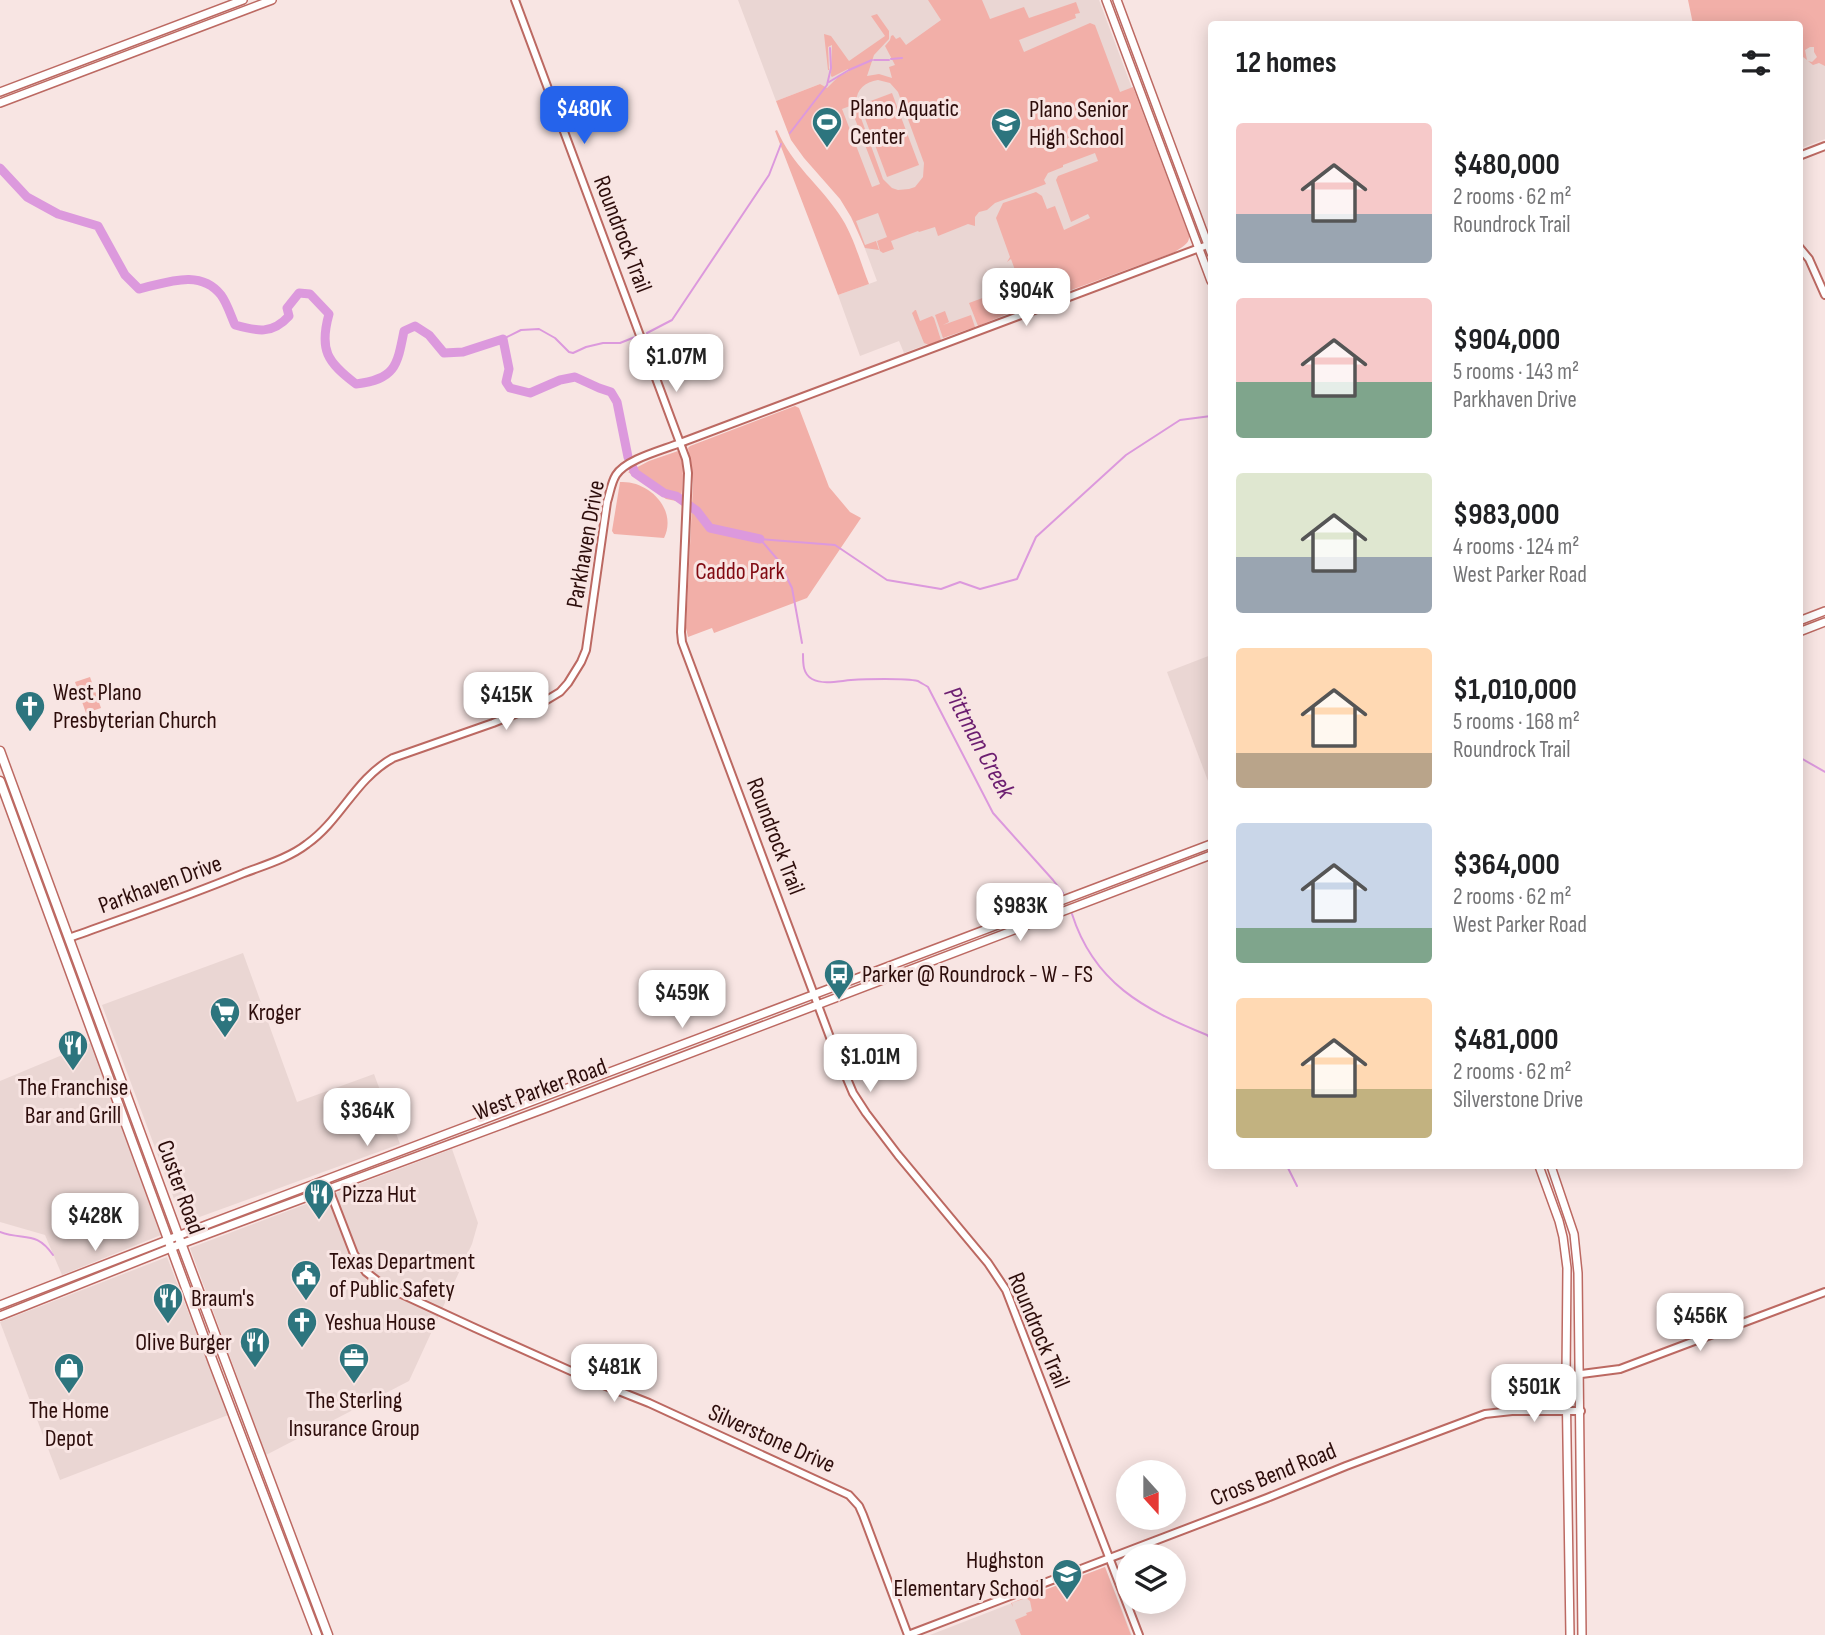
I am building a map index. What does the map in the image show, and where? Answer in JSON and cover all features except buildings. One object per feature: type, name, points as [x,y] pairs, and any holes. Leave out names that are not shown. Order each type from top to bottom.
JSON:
[{"type":"main road","points":[[0,92],[243,0]]},
{"type":"main road","points":[[0,103],[272,0]]},
{"type":"main road","points":[[1106,0],[1208,273]]},
{"type":"main road","points":[[1117,0],[1208,242]]},
{"type":"main road","points":[[1803,619],[1825,611]]},
{"type":"main road","points":[[1803,630],[1825,622]]},
{"type":"main road","name":"Custer Road","points":[[0,751],[104,1065],[328,1635]]},
{"type":"main road","name":"Custer Road","points":[[0,781],[114,1062],[175,1241],[317,1635]]},
{"type":"main road","name":"West Parker Road","points":[[2,1315],[106,1274],[248,1209],[1208,845]]},
{"type":"main road","name":"West Parker Road","points":[[0,1305],[102,1265],[251,1217],[544,1110],[1208,856]]},
{"type":"main road","points":[[104,1065],[114,1062]]},
{"type":"main road","points":[[377,1160],[381,1169]]},
{"type":"main road","points":[[1540,1169],[1559,1221],[1567,1268],[1570,1635]]},
{"type":"main road","points":[[1552,1169],[1574,1234],[1578,1273],[1582,1635]]},
{"type":"main road","points":[[248,1209],[251,1217]]},
{"type":"main road","points":[[102,1265],[106,1274]]},
{"type":"main road","points":[[0,1305],[2,1315]]},
{"type":"street","name":"Roundrock Trail","points":[[514,0],[687,466],[682,642],[818,1004],[849,1083],[862,1107],[898,1155],[998,1275],[1006,1290],[1139,1635]]},
{"type":"street","points":[[1803,154],[1825,146]]},
{"type":"street","name":"Parkhaven Drive","points":[[64,940],[223,882],[292,853],[317,837],[379,766],[393,758],[540,704],[560,692],[575,673],[586,650],[607,502],[612,484],[618,472],[635,461],[1199,248],[1208,247]]},
{"type":"street","points":[[1803,252],[1825,295]]},
{"type":"street","name":"Silverstone Drive","points":[[326,1179],[354,1254],[366,1272],[384,1286],[849,1495],[863,1515],[908,1635]]},
{"type":"street","points":[[1566,1376],[1620,1369],[1825,1292]]},
{"type":"street","name":"Cross Bend Road","points":[[908,1635],[1485,1415],[1512,1411],[1581,1411]]},
{"type":"shaded area","name":"Plano Senior High School","points":[[738,0],[1099,0],[1187,235],[1071,290],[904,353],[899,341],[860,356],[838,295],[877,281],[858,230],[820,84],[776,101]]},
{"type":"shaded area","points":[[1812,17],[1825,25],[1825,139],[1803,147],[1803,21]]},
{"type":"shaded area","points":[[1208,656],[1208,781],[1167,672]]},
{"type":"shaded area","points":[[243,953],[297,1102],[374,1074],[400,1144],[183,1223],[102,1005]]},
{"type":"shaded area","points":[[91,1043],[161,1235],[62,1275],[45,1235],[0,1222],[0,1081]]},
{"type":"shaded area","points":[[452,1149],[478,1223],[472,1244],[409,1381],[266,1455],[190,1248]]},
{"type":"shaded area","points":[[167,1257],[228,1415],[60,1480],[0,1322]]},
{"type":"shaded area","name":"Hughston Elementary School","points":[[1105,1567],[1116,1595],[1116,1614],[1124,1614],[1132,1635],[930,1635]]},
{"type":"green space","name":"Plano Senior High School","points":[[928,0],[982,0],[990,19],[1024,7],[1029,18],[1076,2],[1080,13],[1075,14],[1076,18],[1019,40],[1024,52],[1090,23],[1095,25],[1120,92],[1133,87],[1189,236],[1187,243],[1175,252],[1025,307],[1020,297],[1023,292],[1011,259],[1007,262],[1010,257],[996,218],[1003,203],[1036,192],[1042,196],[1047,209],[1055,206],[1064,230],[1090,218],[1088,214],[1071,222],[1056,180],[1058,176],[1098,161],[1095,153],[1048,173],[1044,180],[1046,184],[995,203],[987,210],[979,212],[975,217],[975,226],[968,224],[938,236],[935,227],[918,231],[891,241],[894,249],[883,253],[877,241],[887,237],[878,213],[856,221],[865,245],[876,241],[879,250],[865,248],[840,199],[791,140],[776,101],[820,84],[827,88],[849,71],[848,69],[831,76],[832,45],[828,47],[828,70],[824,34],[831,36],[849,61],[885,36],[871,16],[877,14],[889,31],[889,39],[874,55],[867,76],[879,74],[892,78],[889,67],[895,65],[885,46],[891,36],[896,39],[900,37],[906,45],[941,20]],"holes":[[[878,80],[890,83],[898,92],[924,163],[923,177],[915,187],[909,189],[892,188],[883,179],[857,107],[858,92],[868,83]],[[850,106],[880,184],[872,187],[842,109]]]},
{"type":"green space","points":[[1688,0],[1825,0],[1825,66],[1819,63],[1813,65],[1808,61],[1812,62],[1817,57],[1814,47],[1805,50],[1807,60],[1803,57],[1803,21],[1692,21]]},
{"type":"green space","points":[[892,93],[919,165],[887,177],[860,105]]},
{"type":"green space","points":[[777,130],[790,154],[844,222],[869,284],[838,295],[775,131]]},
{"type":"green space","points":[[984,266],[994,292],[998,288],[999,291],[994,293],[995,296],[989,299],[991,304],[998,302],[996,293],[999,293],[1007,314],[978,326],[969,303],[988,296],[993,291]]},
{"type":"green space","points":[[915,310],[920,321],[932,316],[934,318],[941,340],[929,345],[924,343],[912,313]]},
{"type":"green space","points":[[945,311],[949,322],[943,325],[971,315],[975,327],[943,338],[935,315]]},
{"type":"green space","name":"Caddo Park","points":[[795,406],[799,408],[829,487],[850,512],[861,518],[807,598],[714,633],[712,628],[688,637],[686,628],[693,484],[688,448]]},
{"type":"green space","points":[[678,451],[683,469],[681,502],[666,499],[628,472],[649,461]]},
{"type":"green space","points":[[620,482],[641,486],[658,498],[667,517],[664,538],[614,534],[612,531]]},
{"type":"green space","points":[[90,677],[101,708],[86,713],[75,682]]},
{"type":"green space","name":"Hughston Elementary School","points":[[1105,1567],[1116,1596],[1116,1614],[1123,1614],[1131,1635],[1021,1635],[1015,1620],[1032,1611],[1030,1601],[1026,1598],[1012,1603],[1013,1607],[1011,1603]]},
{"type":"waterway","points":[[790,133],[827,85],[831,68],[830,48]]},
{"type":"waterway","points":[[891,59],[902,58]]},
{"type":"waterway","points":[[829,82],[872,60]]},
{"type":"waterway","points":[[874,60],[889,60]]},
{"type":"waterway","points":[[647,333],[672,320],[769,175],[781,144]]},
{"type":"waterway","name":"Pittman Creek","points":[[0,168],[27,197],[58,214],[98,226],[125,275],[139,289],[171,281],[203,282],[221,295],[235,325],[257,330],[270,329],[283,322],[289,316],[287,308],[299,293],[310,294],[329,314],[325,337],[332,362],[356,384],[386,375],[396,362],[404,331],[415,326],[429,335],[444,353],[463,352],[503,339],[509,369],[506,382],[510,388],[530,393],[560,380],[575,377],[611,392],[617,402],[628,457]]},
{"type":"waterway","points":[[503,339],[521,330],[539,329],[573,353],[586,347],[620,343],[635,337]]},
{"type":"waterway","points":[[760,539],[835,545],[887,580],[941,589],[960,582],[980,589],[1017,579],[1036,537],[1126,455],[1180,420],[1208,416]]},
{"type":"waterway","name":"Pittman Creek","points":[[633,468],[635,473],[664,493],[676,496],[697,511],[710,528],[760,539]]},
{"type":"waterway","name":"Pittman Creek","points":[[760,539],[778,560],[792,588],[802,643]]},
{"type":"waterway","name":"Pittman Creek","points":[[803,654],[805,672],[816,681],[904,679],[918,681],[928,687],[993,813],[1063,893]]},
{"type":"waterway","points":[[1803,759],[1825,772]]},
{"type":"waterway","name":"Pittman Creek","points":[[1072,914],[1081,938],[1093,958],[1124,991],[1162,1015],[1208,1036]]},
{"type":"waterway","name":"Pittman Creek","points":[[1288,1169],[1297,1186]]},
{"type":"waterway","points":[[0,1232],[35,1239],[53,1255]]},
{"type":"place","name":"Plano Aquatic Center","points":[[827,149]]},
{"type":"place","name":"Plano Senior High School","points":[[1006,150]]},
{"type":"place","name":"West Plano Presbyterian Church","points":[[30,733]]},
{"type":"place","name":"Parker @ Roundrock - W - FS","points":[[839,1001]]},
{"type":"place","name":"Kroger","points":[[225,1039]]},
{"type":"place","name":"The Franchise Bar and Grill","points":[[73,1072]]},
{"type":"place","name":"Pizza Hut","points":[[319,1221]]},
{"type":"place","name":"Texas Department of Public Safety","points":[[306,1302]]},
{"type":"place","name":"Braum's","points":[[168,1325]]},
{"type":"place","name":"Yeshua House","points":[[302,1349]]},
{"type":"place","name":"Olive Burger","points":[[255,1369]]},
{"type":"place","name":"The Sterling Insurance Group","points":[[354,1385]]},
{"type":"place","name":"The Home Depot","points":[[69,1395]]},
{"type":"place","name":"Hughston Elementary School","points":[[1067,1601]]}]
